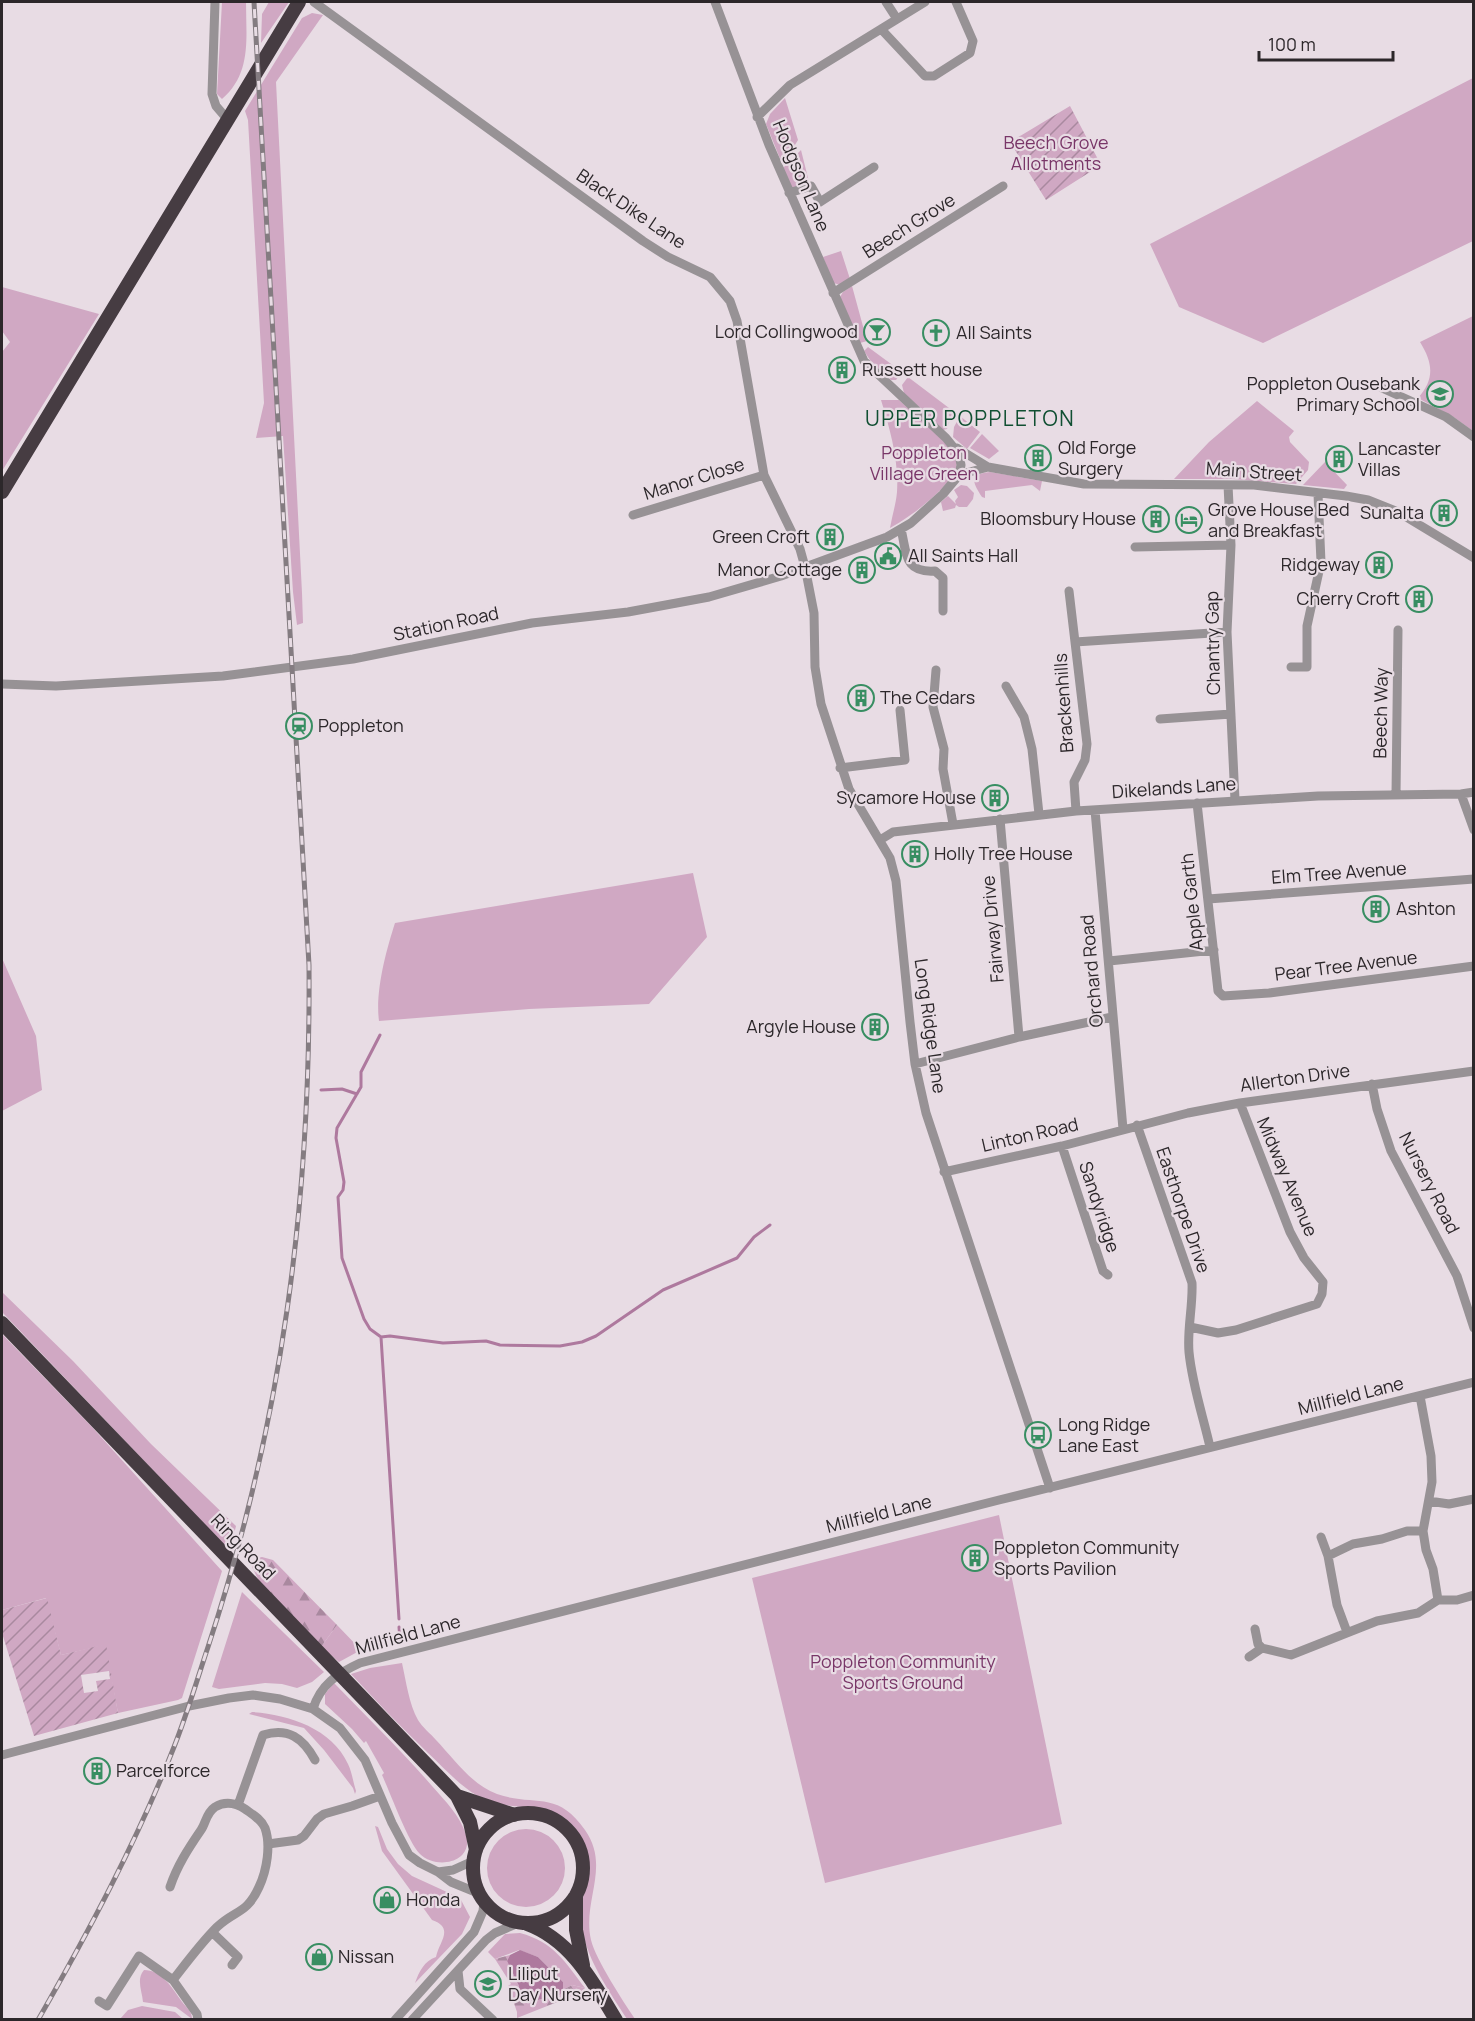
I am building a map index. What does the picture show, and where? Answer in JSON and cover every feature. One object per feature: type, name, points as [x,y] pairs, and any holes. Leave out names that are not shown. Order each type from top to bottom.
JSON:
[{"type":"highway","points":[[2,492],[299,2]]},
{"type":"highway","name":"Ring Road","points":[[2,1323],[457,1796],[470,1822],[475,1855]]},
{"type":"highway","name":"Ring Road","points":[[457,1796],[514,1815]]},
{"type":"highway","points":[[583,1967],[576,1930],[576,1895],[582,1873],[582,1861],[574,1840],[558,1823],[537,1814],[514,1815],[504,1819],[487,1832],[475,1855],[473,1878],[481,1898],[494,1912],[505,1919],[538,1928],[555,1939],[583,1967],[616,2019]]},
{"type":"highway","points":[[522,1923],[535,1923],[555,1916],[576,1895]]},
{"type":"street","points":[[215,2],[212,94],[216,106],[228,120]]},
{"type":"street","name":"Black Dike Lane","points":[[314,2],[643,241],[668,257],[710,277],[730,301],[737,321],[764,475],[801,549],[805,567]]},
{"type":"street","name":"Hodgson Lane","points":[[715,2],[789,193],[864,361],[954,445]]},
{"type":"street","points":[[885,2],[897,19]]},
{"type":"street","points":[[758,117],[790,85],[925,2]]},
{"type":"street","points":[[881,28],[925,76],[934,76],[970,53],[973,41],[956,2]]},
{"type":"street","points":[[789,193],[812,186],[820,202],[874,167]]},
{"type":"street","name":"Beech Grove","points":[[833,293],[1003,186]]},
{"type":"street","points":[[1382,388],[1446,417],[1473,436]]},
{"type":"street","points":[[954,445],[988,467]]},
{"type":"street","points":[[954,445],[961,465],[958,475]]},
{"type":"street","points":[[958,475],[988,467]]},
{"type":"street","name":"Main Street","points":[[988,467],[1084,484],[1254,485],[1368,500],[1398,512],[1473,558]]},
{"type":"street","name":"Manor Close","points":[[633,515],[764,475]]},
{"type":"street","name":"Station Road","points":[[2,684],[56,686],[223,676],[353,659],[532,623],[628,612],[710,597],[805,567],[887,537],[911,523],[943,494],[958,475]]},
{"type":"street","name":"Chantry Gap","points":[[1228,485],[1231,545],[1227,632],[1235,800]]},
{"type":"street","points":[[1291,667],[1307,667],[1307,626],[1321,562],[1318,494]]},
{"type":"street","points":[[901,529],[909,563],[913,568],[924,572],[935,571],[943,578],[944,611]]},
{"type":"street","points":[[1135,547],[1231,545]]},
{"type":"street","name":"Long Ridge Lane","points":[[805,567],[814,613],[815,667],[821,704],[840,768],[849,789],[890,858],[896,881],[915,1064],[926,1113],[1050,1488]]},
{"type":"street","name":"Brackenhills","points":[[1069,591],[1087,744],[1085,760],[1074,782],[1076,811]]},
{"type":"street","name":"Beech Way","points":[[1396,795],[1398,630]]},
{"type":"street","points":[[1076,642],[1227,632]]},
{"type":"street","points":[[936,670],[933,706],[944,749],[943,769],[953,824]]},
{"type":"street","points":[[1006,686],[1023,717],[1032,749],[1039,814]]},
{"type":"street","points":[[840,768],[905,760],[900,710]]},
{"type":"street","points":[[1160,719],[1231,714]]},
{"type":"street","name":"Dikelands Lane","points":[[880,840],[894,832],[1076,811],[1318,796],[1473,792]]},
{"type":"street","points":[[1461,794],[1473,830]]},
{"type":"street","name":"Apple Garth","points":[[1197,803],[1218,991],[1223,996]]},
{"type":"street","name":"Orchard Road","points":[[1095,810],[1123,1129]]},
{"type":"street","name":"Fairway Drive","points":[[1000,819],[1019,1037]]},
{"type":"street","name":"Elm Tree Avenue","points":[[1208,899],[1473,879]]},
{"type":"street","points":[[1109,961],[1214,950]]},
{"type":"street","name":"Pear Tree Avenue","points":[[1223,996],[1269,993],[1473,966]]},
{"type":"street","points":[[915,1064],[1019,1037],[1112,1017]]},
{"type":"street","name":"Allerton Drive","points":[[1123,1129],[1240,1103],[1473,1071]]},
{"type":"street","name":"Nursery Road","points":[[1372,1084],[1391,1151],[1457,1276],[1473,1328]]},
{"type":"street","name":"Midway Avenue","points":[[1190,1327],[1218,1333],[1236,1330],[1317,1304],[1322,1294],[1323,1282],[1304,1258],[1290,1232],[1240,1103]]},
{"type":"street","name":"Easthorpe Drive","points":[[1137,1125],[1192,1283],[1193,1303],[1189,1351],[1210,1447]]},
{"type":"street","name":"Linton Road","points":[[945,1172],[1062,1146],[1123,1129]]},
{"type":"street","name":"Sandyridge","points":[[1062,1146],[1103,1271],[1108,1275]]},
{"type":"street","name":"Millfield Lane","points":[[313,1709],[318,1695],[327,1683],[360,1663],[1473,1382]]},
{"type":"street","points":[[1420,1395],[1431,1456],[1432,1482],[1423,1531],[1438,1600]]},
{"type":"street","points":[[1429,1502],[1449,1504],[1473,1499]]},
{"type":"street","points":[[1328,1556],[1353,1544],[1383,1539],[1407,1531],[1423,1531]]},
{"type":"street","points":[[1321,1537],[1328,1556],[1337,1605],[1347,1632]]},
{"type":"street","points":[[1255,1629],[1258,1644],[1262,1648],[1291,1655],[1377,1621],[1418,1613],[1438,1600],[1457,1600],[1473,1595]]},
{"type":"street","points":[[1250,1657],[1262,1648]]},
{"type":"street","points":[[2,1755],[189,1706],[229,1698],[262,1696],[313,1709],[340,1728],[365,1760],[398,1836],[409,1855],[481,1898],[483,1911],[474,1932],[395,2019]]},
{"type":"street","points":[[238,1804],[263,1735],[273,1732],[284,1732],[291,1735],[309,1750],[315,1760]]},
{"type":"street","points":[[268,1844],[298,1840],[324,1814],[380,1796]]},
{"type":"street","points":[[173,1980],[219,1925],[242,1911],[251,1902],[260,1886],[268,1844],[261,1821],[238,1804],[222,1804],[211,1810],[176,1870],[171,1884],[182,1887]]},
{"type":"street","points":[[438,1872],[453,1870],[475,1855]]},
{"type":"street","points":[[412,2019],[486,1940],[522,1923]]},
{"type":"street","points":[[212,1932],[238,1957],[232,1965]]},
{"type":"street","points":[[99,2001],[107,2006],[139,1956],[173,1980],[184,1999],[197,2014],[198,2019]]},
{"type":"street","points":[[458,1971],[460,1989],[493,2019]]},
{"type":"green space","points":[[222,2],[246,2],[246,42],[243,66],[238,78],[232,89],[222,99],[217,94]]},
{"type":"green space","points":[[269,2],[289,2],[261,43],[262,14]]},
{"type":"green space","points":[[312,13],[323,15],[276,82],[302,593],[303,623],[297,625],[283,436],[256,438],[264,403],[248,120],[245,111],[302,18]]},
{"type":"green space","points":[[1473,78],[1473,241],[1263,343],[1179,307],[1150,244]]},
{"type":"green space","points":[[785,98],[798,140],[787,158],[781,161],[766,124],[770,114]]},
{"type":"green space","name":"Beech Grove Allotments","points":[[1070,106],[1101,165],[1046,200],[1010,142]]},
{"type":"green space","points":[[801,150],[809,182],[792,188],[783,168]]},
{"type":"green space","points":[[841,251],[850,279],[841,285],[833,283],[823,257]]},
{"type":"green space","points":[[852,286],[867,341],[860,343],[840,297]]},
{"type":"green space","points":[[2,287],[99,314],[2,471],[2,352],[10,342],[2,331]]},
{"type":"green space","name":"Poppleton Ousebank Primary School","points":[[1473,316],[1473,431],[1455,418],[1418,398],[1430,377],[1428,357],[1420,342]]},
{"type":"green space","points":[[868,347],[902,372],[896,380],[891,380],[870,360],[864,351]]},
{"type":"green space","points":[[908,377],[953,411],[947,429],[943,430],[904,393],[902,385]]},
{"type":"green space","name":"Poppleton Village Green","points":[[881,400],[899,400],[950,447],[956,455],[957,465],[944,486],[933,497],[890,528],[896,501],[897,469],[891,434]]},
{"type":"green space","points":[[1257,401],[1294,431],[1289,437],[1290,442],[1309,462],[1308,470],[1296,484],[1232,479],[1174,479],[1209,442]]},
{"type":"green space","points":[[960,416],[980,432],[967,449],[953,437],[954,427]]},
{"type":"green space","points":[[982,434],[999,451],[989,459],[970,448]]},
{"type":"green space","points":[[1325,462],[1347,485],[1344,489],[1303,485]]},
{"type":"green space","points":[[990,472],[1042,481],[1040,491],[1032,485],[985,491],[985,498],[982,497],[974,480],[978,475]]},
{"type":"green space","points":[[961,485],[967,486],[974,493],[973,499],[967,507],[956,505],[955,508],[943,511],[941,502],[948,496],[956,504],[958,497],[954,490]]},
{"type":"green space","points":[[693,873],[707,937],[649,1004],[529,1009],[379,1021],[380,985],[395,923]]},
{"type":"green space","points":[[2,958],[36,1036],[42,1090],[2,1111]]},
{"type":"green space","points":[[2,1292],[73,1361],[151,1444],[236,1526],[230,1551],[2,1312]]},
{"type":"green space","points":[[2,1334],[92,1427],[222,1571],[182,1698],[178,1700],[118,1713],[105,1645],[61,1655],[46,1598],[2,1610]]},
{"type":"green space","name":"Poppleton Community Sports Ground","points":[[999,1515],[1062,1824],[825,1883],[752,1578]]},
{"type":"green space","points":[[257,1558],[273,1560],[337,1625],[321,1647],[259,1581],[252,1567]]},
{"type":"green space","points":[[242,1592],[324,1672],[312,1682],[297,1688],[265,1683],[219,1689],[212,1687]]},
{"type":"green space","points":[[47,1598],[61,1655],[106,1644],[118,1713],[34,1736],[2,1633],[2,1610]],"holes":[[[109,1671],[110,1679],[96,1681],[98,1691],[84,1693],[81,1675]]]},
{"type":"green space","points":[[337,1625],[361,1650],[339,1662],[321,1647]]},
{"type":"green space","points":[[402,1663],[410,1700],[418,1720],[471,1778],[497,1794],[555,1804],[575,1817],[585,1830],[596,1857],[589,1926],[591,1940],[604,1969],[635,2019],[627,2019],[600,1976],[585,1942],[581,1918],[586,1859],[578,1836],[567,1823],[543,1810],[503,1805],[469,1791],[418,1743],[351,1674],[370,1668]]},
{"type":"green space","points":[[334,1683],[408,1760],[456,1815],[466,1835],[467,1845],[459,1858],[452,1861],[435,1862],[427,1859],[415,1848],[382,1775],[384,1773],[366,1741],[364,1743],[325,1704],[325,1694]]},
{"type":"green space","points":[[252,1712],[294,1720],[320,1732],[341,1752],[348,1764],[355,1794],[353,1788],[324,1750],[304,1728],[249,1714]]},
{"type":"green space","points":[[375,1826],[378,1827],[387,1849],[398,1864],[412,1876],[460,1898],[470,1917],[462,1934],[415,1983],[425,1964],[436,1957],[444,1936],[443,1927],[432,1920],[382,1851]]},
{"type":"green space","points":[[526,1829],[541,1832],[554,1840],[562,1853],[565,1868],[562,1883],[554,1896],[541,1904],[526,1907],[511,1904],[498,1896],[490,1883],[487,1868],[490,1853],[498,1840],[511,1832]]},
{"type":"green space","points":[[520,1933],[542,1942],[558,1954],[585,1988],[572,1985],[563,1990],[563,1982],[538,1957],[519,1950],[495,1959],[488,1952],[505,1934]]},
{"type":"green space","points":[[510,1955],[507,1961],[519,1986],[518,2000],[524,2003],[560,1995],[563,1990],[572,1985],[585,1988],[580,1993],[517,2018],[508,1986],[511,1984],[495,1959]]},
{"type":"green space","points":[[144,1970],[156,1973],[165,1980],[190,2011],[192,2019],[176,2007],[143,2002],[140,1981]]},
{"type":"green space","points":[[142,2006],[175,2012],[183,2019],[120,2019],[128,2010]]},
{"type":"shaded area","points":[[520,1950],[538,1957],[563,1982],[560,1995],[524,2003],[518,2000],[519,1986],[507,1961],[510,1955]]},
{"type":"waterway","points":[[380,1035],[361,1072],[361,1087],[337,1128],[336,1138],[344,1182],[343,1190],[338,1197],[342,1258],[364,1319],[370,1329],[381,1337],[399,1619]]},
{"type":"waterway","points":[[321,1090],[342,1089],[357,1094]]},
{"type":"waterway","points":[[381,1337],[390,1336],[443,1343],[486,1341],[500,1345],[560,1346],[582,1342],[596,1336],[663,1290],[737,1258],[754,1237],[770,1225]]},
{"type":"waterway","points":[[399,1627],[400,1641]]},
{"type":"railway","points":[[38,2020],[76,1953],[128,1851],[160,1782],[192,1697],[234,1563],[255,1479],[273,1395],[287,1310],[297,1225],[308,1053],[309,965],[254,2]]},
{"type":"place","name":"Lord Collingwood","points":[[877,332]]},
{"type":"place","name":"All Saints","points":[[936,333]]},
{"type":"place","name":"Russett house","points":[[842,370]]},
{"type":"place","name":"Poppleton Ousebank Primary School","points":[[1440,394]]},
{"type":"place","name":"Old Forge Surgery","points":[[1038,458]]},
{"type":"place","name":"Lancaster Villas","points":[[1339,459]]},
{"type":"place","name":"Sunalta","points":[[1444,513]]},
{"type":"place","name":"Bloomsbury House","points":[[1156,519]]},
{"type":"place","name":"Grove House Bed and Breakfast","points":[[1189,520]]},
{"type":"place","name":"Green Croft","points":[[830,537]]},
{"type":"place","name":"All Saints Hall","points":[[888,556]]},
{"type":"place","name":"Ridgeway","points":[[1379,565]]},
{"type":"place","name":"Manor Cottage","points":[[862,570]]},
{"type":"place","name":"Cherry Croft","points":[[1419,599]]},
{"type":"place","name":"The Cedars","points":[[861,698]]},
{"type":"place","name":"Poppleton","points":[[299,726]]},
{"type":"place","name":"Sycamore House","points":[[995,798]]},
{"type":"place","name":"Holly Tree House","points":[[915,854]]},
{"type":"place","name":"Ashton","points":[[1376,909]]},
{"type":"place","name":"Argyle House","points":[[875,1027]]},
{"type":"place","name":"Long Ridge Lane East","points":[[1038,1435]]},
{"type":"place","name":"Poppleton Community Sports Pavilion","points":[[975,1558]]},
{"type":"place","name":"Parcelforce","points":[[97,1771]]},
{"type":"place","name":"Honda","points":[[387,1900]]},
{"type":"place","name":"Nissan","points":[[319,1957]]},
{"type":"place","name":"Liliput Day Nursery","points":[[488,1984]]},
{"type":"district","name":"UPPER POPPLETON","points":[[970,419]]}]
